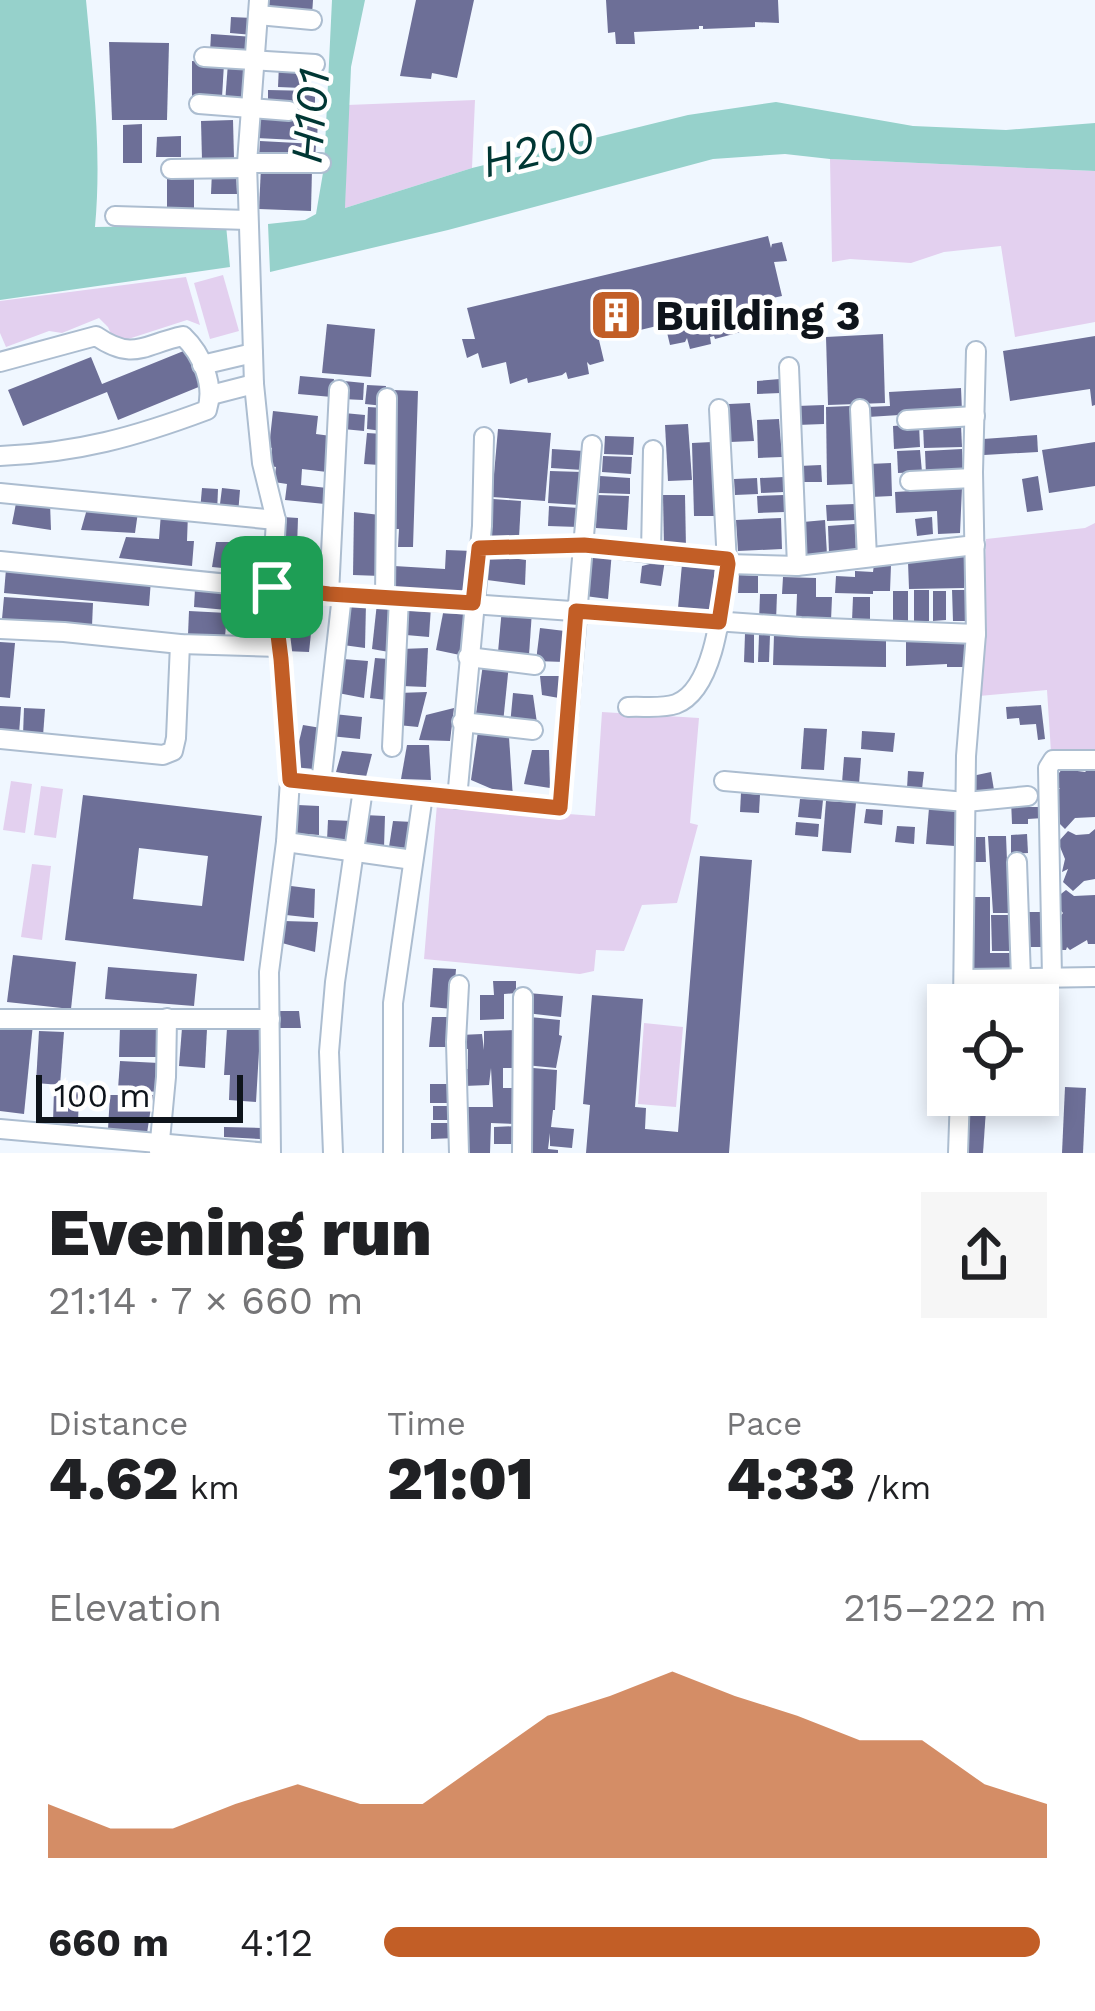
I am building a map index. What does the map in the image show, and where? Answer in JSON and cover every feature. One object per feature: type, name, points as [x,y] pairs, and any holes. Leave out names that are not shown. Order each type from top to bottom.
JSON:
[{"type":"street","points":[[0,1130],[90,1145],[270,1153],[269,972],[290,780],[272,587],[276,520],[262,463],[254,384],[247,165],[258,8],[312,20]]},
{"type":"street","points":[[204,57],[315,64]]},
{"type":"street","points":[[199,104],[289,111]]},
{"type":"street","points":[[171,169],[321,163]]},
{"type":"street","points":[[115,216],[248,220]]},
{"type":"street","points":[[0,362],[96,336],[126,352],[183,336],[197,350],[211,395],[207,410],[139,436],[51,454],[0,457]]},
{"type":"street","points":[[964,984],[966,756],[976,634],[976,351]]},
{"type":"street","points":[[202,365],[254,353]]},
{"type":"street","points":[[789,367],[797,566]]},
{"type":"street","points":[[211,395],[254,384]]},
{"type":"street","points":[[321,784],[336,594],[339,390]]},
{"type":"street","points":[[388,398],[392,747]]},
{"type":"street","points":[[628,706],[673,705],[693,695],[703,679],[719,622],[727,561],[719,409]]},
{"type":"street","points":[[860,409],[868,557]]},
{"type":"street","points":[[907,420],[975,416]]},
{"type":"street","points":[[457,799],[484,437]]},
{"type":"street","points":[[290,780],[560,808],[592,445]]},
{"type":"street","points":[[651,554],[653,450]]},
{"type":"street","points":[[910,482],[974,478]]},
{"type":"street","points":[[0,493],[276,520]]},
{"type":"street","points":[[479,548],[584,545],[797,566],[975,545]]},
{"type":"street","points":[[0,561],[336,594],[719,622],[976,634]]},
{"type":"street","points":[[0,629],[279,647]]},
{"type":"street","points":[[0,739],[163,754],[173,751],[180,644]]},
{"type":"street","points":[[468,657],[535,664]]},
{"type":"street","points":[[462,722],[533,730]]},
{"type":"street","points":[[1052,978],[1048,768],[1053,760],[1095,760]]},
{"type":"street","points":[[724,782],[966,802],[1028,796]]},
{"type":"street","points":[[333,1153],[329,1052],[363,789]]},
{"type":"street","points":[[393,1153],[393,1003],[423,795]]},
{"type":"street","points":[[286,842],[413,860]]},
{"type":"street","points":[[1017,862],[1021,978]]},
{"type":"street","points":[[964,979],[1095,977]]},
{"type":"street","points":[[459,985],[459,1153]]},
{"type":"street","points":[[522,1153],[523,997]]},
{"type":"street","points":[[159,1148],[166,1018]]},
{"type":"street","points":[[0,1019],[270,1019]]},
{"type":"street","points":[[958,1153],[959,1116]]},
{"type":"street","points":[[28,1153],[32,1132]]},
{"type":"shaded area","points":[[0,0],[86,0],[97,142],[95,227],[226,225],[230,267],[0,300]]},
{"type":"shaded area","points":[[332,0],[365,0],[351,67],[345,208],[472,168],[688,115],[776,102],[913,126],[1006,130],[1095,123],[1095,171],[785,154],[713,159],[270,272],[268,224],[305,220],[316,214],[324,167]]},
{"type":"shaded area","points":[[475,100],[472,168],[345,208],[347,105]]},
{"type":"shaded area","points":[[830,159],[1095,171],[1095,322],[1015,337],[1001,246],[944,252],[911,263],[832,262]]},
{"type":"shaded area","points":[[223,275],[239,331],[210,339],[194,283]]},
{"type":"shaded area","points":[[186,277],[200,325],[187,320],[122,341],[99,318],[6,347],[0,333],[0,301]]},
{"type":"shaded area","points":[[1095,523],[1095,751],[1051,752],[1047,690],[979,696],[986,539]]},
{"type":"shaded area","points":[[602,712],[699,718],[690,823],[698,825],[677,903],[642,905],[624,951],[596,950],[594,971],[580,974],[424,959],[437,804],[595,816]]},
{"type":"shaded area","points":[[11,781],[32,784],[25,833],[3,830]]},
{"type":"shaded area","points":[[41,786],[63,789],[56,838],[34,835]]},
{"type":"shaded area","points":[[32,864],[51,866],[42,940],[21,937]]},
{"type":"shaded area","points":[[644,1023],[683,1027],[676,1107],[638,1104]]},
{"type":"building","points":[[268,0],[313,0],[312,15],[267,12]]},
{"type":"building","points":[[416,0],[474,0],[457,78],[432,73],[431,79],[400,76]]},
{"type":"building","points":[[606,0],[778,0],[779,23],[634,32],[635,44],[616,44],[615,32],[608,33]]},
{"type":"building","points":[[231,17],[253,18],[253,35],[230,33]]},
{"type":"building","points":[[211,34],[254,37],[252,55],[210,52]]},
{"type":"building","points":[[109,42],[169,43],[167,120],[112,120]]},
{"type":"building","points":[[192,61],[224,64],[222,97],[192,96]]},
{"type":"building","points":[[228,63],[252,65],[249,105],[225,103]]},
{"type":"building","points":[[279,65],[304,67],[302,88],[278,87]]},
{"type":"building","points":[[268,90],[315,91],[315,111],[268,109]]},
{"type":"building","points":[[257,116],[318,117],[317,141],[256,138]]},
{"type":"building","points":[[233,120],[234,159],[202,160],[201,121]]},
{"type":"building","points":[[142,124],[142,163],[123,163],[123,125]]},
{"type":"building","points":[[181,136],[181,157],[156,157],[157,137]]},
{"type":"building","points":[[260,141],[316,144],[315,160],[259,157]]},
{"type":"building","points":[[261,167],[312,169],[311,211],[259,209]]},
{"type":"building","points":[[236,170],[237,194],[211,194],[212,171]]},
{"type":"building","points":[[167,174],[194,174],[194,213],[167,213]]},
{"type":"building","name":"Building 3","points":[[768,236],[771,248],[782,242],[787,261],[774,262],[782,296],[758,301],[765,322],[747,325],[748,330],[710,337],[711,344],[690,349],[687,338],[670,345],[665,324],[599,340],[604,361],[587,362],[589,374],[568,379],[566,372],[528,383],[527,378],[510,384],[506,362],[482,368],[478,353],[467,358],[462,339],[475,339],[467,308]]},
{"type":"building","points":[[327,324],[375,329],[371,377],[322,373]]},
{"type":"building","points":[[883,334],[885,403],[828,405],[826,337]]},
{"type":"building","points":[[1095,336],[1095,405],[1090,389],[1010,401],[1003,351]]},
{"type":"building","points":[[186,350],[201,386],[118,420],[107,392],[23,426],[8,390],[91,357],[102,384]]},
{"type":"building","points":[[300,376],[334,379],[332,397],[298,394]]},
{"type":"building","points":[[780,379],[781,393],[757,394],[757,381]]},
{"type":"building","points":[[344,381],[364,383],[363,400],[342,399]]},
{"type":"building","points":[[367,385],[386,386],[384,406],[365,404]]},
{"type":"building","points":[[961,388],[962,411],[868,417],[867,407],[890,406],[889,392]]},
{"type":"building","points":[[393,390],[418,391],[413,547],[398,547],[399,529],[393,529]]},
{"type":"building","points":[[750,403],[754,441],[730,442],[729,404]]},
{"type":"building","points":[[824,405],[824,424],[797,425],[797,406]]},
{"type":"building","points":[[850,406],[854,484],[827,485],[826,407]]},
{"type":"building","points":[[368,407],[384,408],[382,431],[367,429]]},
{"type":"building","points":[[273,411],[318,416],[316,434],[331,436],[327,472],[302,469],[301,485],[327,488],[325,504],[285,500],[287,484],[274,482],[276,467],[270,466],[269,447]]},
{"type":"building","points":[[344,413],[365,415],[364,431],[343,429]]},
{"type":"building","points":[[779,419],[782,457],[758,458],[757,420]]},
{"type":"building","points":[[688,424],[692,480],[668,481],[665,425]]},
{"type":"building","points":[[919,424],[920,447],[894,449],[893,426]]},
{"type":"building","points":[[961,425],[962,447],[924,448],[923,426]]},
{"type":"building","points":[[498,429],[551,433],[545,501],[492,497]]},
{"type":"building","points":[[367,433],[383,434],[380,465],[364,464]]},
{"type":"building","points":[[1037,435],[1038,452],[984,455],[983,439]]},
{"type":"building","points":[[605,436],[634,437],[633,455],[604,454]]},
{"type":"building","points":[[712,442],[715,516],[694,516],[692,443]]},
{"type":"building","points":[[1095,442],[1095,486],[1049,493],[1042,450]]},
{"type":"building","points":[[552,449],[584,451],[583,470],[551,468]]},
{"type":"building","points":[[962,449],[963,473],[926,475],[925,451]]},
{"type":"building","points":[[920,450],[922,472],[898,473],[897,451]]},
{"type":"building","points":[[603,456],[632,457],[631,474],[602,472]]},
{"type":"building","points":[[891,463],[892,496],[871,497],[869,464]]},
{"type":"building","points":[[821,465],[822,482],[800,482],[799,466]]},
{"type":"building","points":[[550,471],[582,472],[580,505],[548,503]]},
{"type":"building","points":[[600,476],[630,478],[630,494],[599,493]]},
{"type":"building","points":[[1038,476],[1043,510],[1027,512],[1022,479]]},
{"type":"building","points":[[784,477],[784,492],[761,493],[760,478]]},
{"type":"building","points":[[757,478],[758,494],[735,495],[734,479]]},
{"type":"building","points":[[202,488],[218,489],[217,513],[200,511]]},
{"type":"building","points":[[222,488],[240,490],[238,514],[219,512]]},
{"type":"building","points":[[962,488],[960,533],[938,534],[937,511],[896,513],[895,492]]},
{"type":"building","points":[[597,495],[629,496],[627,530],[596,528]]},
{"type":"building","points":[[663,495],[685,495],[686,548],[664,548]]},
{"type":"building","points":[[784,495],[785,512],[758,513],[757,496]]},
{"type":"building","points":[[17,498],[50,503],[51,530],[12,524]]},
{"type":"building","points":[[493,499],[521,501],[519,538],[491,536]]},
{"type":"building","points":[[855,504],[855,520],[827,521],[826,505]]},
{"type":"building","points":[[549,506],[579,508],[578,527],[548,526]]},
{"type":"building","points":[[87,509],[138,512],[135,533],[81,530]]},
{"type":"building","points":[[354,512],[380,515],[381,576],[353,575]]},
{"type":"building","points":[[161,513],[188,513],[187,541],[194,541],[192,566],[119,558],[126,537],[159,539]]},
{"type":"building","points":[[283,517],[298,518],[296,577],[281,577]]},
{"type":"building","points":[[932,517],[933,534],[917,536],[915,519]]},
{"type":"building","points":[[781,518],[782,549],[738,551],[736,520]]},
{"type":"building","points":[[825,520],[827,555],[804,556],[803,522]]},
{"type":"building","points":[[855,524],[856,552],[829,553],[828,526]]},
{"type":"building","points":[[216,542],[256,542],[254,571],[212,567]]},
{"type":"building","points":[[446,550],[473,551],[471,592],[393,587],[394,566],[445,569]]},
{"type":"building","points":[[589,550],[612,551],[608,599],[585,596]]},
{"type":"building","points":[[489,555],[526,560],[525,585],[487,580]]},
{"type":"building","points":[[964,556],[964,588],[909,589],[908,562]]},
{"type":"building","points":[[665,560],[661,586],[640,583],[642,566]]},
{"type":"building","points":[[682,564],[715,566],[711,611],[678,608]]},
{"type":"building","points":[[874,564],[891,565],[890,591],[835,593],[836,576],[873,572]]},
{"type":"building","points":[[6,569],[151,580],[149,606],[4,593]]},
{"type":"building","points":[[739,575],[758,576],[758,593],[738,593]]},
{"type":"building","points":[[783,577],[816,578],[816,597],[832,597],[831,621],[796,620],[797,594],[782,594]]},
{"type":"building","points":[[195,589],[228,591],[227,610],[194,607]]},
{"type":"building","points":[[914,590],[929,590],[929,621],[914,621]]},
{"type":"building","points":[[952,590],[967,590],[968,621],[953,621]]},
{"type":"building","points":[[893,591],[908,591],[908,621],[893,621]]},
{"type":"building","points":[[933,591],[946,591],[946,620],[933,621]]},
{"type":"building","points":[[760,594],[777,594],[776,621],[759,621]]},
{"type":"building","points":[[315,596],[309,652],[285,651],[290,598]]},
{"type":"building","points":[[4,597],[93,603],[92,626],[2,619]]},
{"type":"building","points":[[853,597],[870,597],[870,622],[852,621]]},
{"type":"building","points":[[349,602],[366,603],[365,648],[343,645]]},
{"type":"building","points":[[394,602],[389,652],[372,649],[377,603]]},
{"type":"building","points":[[408,605],[431,606],[429,637],[406,635]]},
{"type":"building","points":[[444,608],[465,609],[460,655],[436,650]]},
{"type":"building","points":[[502,608],[532,611],[529,655],[498,652]]},
{"type":"building","points":[[189,611],[227,613],[225,637],[188,635]]},
{"type":"building","points":[[540,628],[565,631],[564,662],[536,661]]},
{"type":"building","points":[[745,634],[754,634],[754,663],[744,662]]},
{"type":"building","points":[[759,635],[770,635],[769,662],[758,662]]},
{"type":"building","points":[[774,635],[886,637],[886,667],[773,665]]},
{"type":"building","points":[[906,635],[965,636],[965,667],[906,666]]},
{"type":"building","points":[[0,642],[15,643],[10,698],[0,697]]},
{"type":"building","points":[[428,648],[426,687],[402,686],[401,649]]},
{"type":"building","points":[[375,658],[388,659],[386,700],[370,698]]},
{"type":"building","points":[[343,659],[368,661],[364,698],[338,693]]},
{"type":"building","points":[[483,664],[509,664],[503,723],[475,721]]},
{"type":"building","points":[[540,676],[560,676],[559,698],[542,695]]},
{"type":"building","points":[[427,692],[418,727],[398,725],[398,693]]},
{"type":"building","points":[[513,693],[533,695],[537,723],[510,725]]},
{"type":"building","points":[[1041,705],[1045,739],[1038,740],[1036,724],[1020,725],[1019,718],[1007,719],[1006,707]]},
{"type":"building","points":[[0,706],[21,707],[19,734],[0,732]]},
{"type":"building","points":[[24,708],[45,709],[43,736],[23,735]]},
{"type":"building","points":[[454,708],[450,741],[419,740],[426,715]]},
{"type":"building","points":[[334,714],[362,717],[360,739],[330,736]]},
{"type":"building","points":[[303,725],[321,728],[314,769],[293,767]]},
{"type":"building","points":[[804,728],[827,729],[824,770],[801,769]]},
{"type":"building","points":[[478,731],[509,737],[513,798],[471,780]]},
{"type":"building","points":[[862,731],[895,733],[893,752],[861,749]]},
{"type":"building","points":[[407,745],[429,745],[431,780],[401,779]]},
{"type":"building","points":[[532,750],[549,750],[550,788],[524,784]]},
{"type":"building","points":[[342,751],[372,754],[366,777],[336,772]]},
{"type":"building","points":[[844,757],[861,758],[859,784],[842,783]]},
{"type":"building","points":[[1095,762],[1095,817],[1075,818],[1065,829],[1052,816],[1055,789],[1060,789],[1053,781],[1062,769],[1085,772]]},
{"type":"building","points":[[908,771],[924,772],[922,789],[907,788]]},
{"type":"building","points":[[991,772],[994,790],[975,793],[972,776]]},
{"type":"building","points":[[741,793],[760,795],[759,813],[740,812]]},
{"type":"building","points":[[83,795],[262,816],[244,961],[65,940]],"holes":[[[139,848],[208,856],[202,906],[133,899]]]},
{"type":"building","points":[[800,799],[823,800],[821,819],[798,817]]},
{"type":"building","points":[[1011,800],[1042,807],[1043,818],[1012,824]]},
{"type":"building","points":[[826,801],[856,803],[851,853],[822,851]]},
{"type":"building","points":[[298,805],[319,806],[319,835],[292,833]]},
{"type":"building","points":[[929,808],[958,810],[955,846],[926,844]]},
{"type":"building","points":[[866,809],[883,810],[882,825],[864,823]]},
{"type":"building","points":[[364,815],[385,816],[384,847],[360,845]]},
{"type":"building","points":[[328,820],[352,821],[347,842],[327,840]]},
{"type":"building","points":[[393,821],[413,822],[409,848],[389,847]]},
{"type":"building","points":[[796,822],[819,824],[818,837],[795,835]]},
{"type":"building","points":[[897,826],[915,827],[914,844],[895,842]]},
{"type":"building","points":[[1095,829],[1095,879],[1073,891],[1063,882],[1068,869],[1062,872],[1065,859],[1058,842],[1068,831],[1076,835]]},
{"type":"building","points":[[1027,834],[1028,853],[1011,854],[1011,835]]},
{"type":"building","points":[[988,836],[1006,836],[1007,861],[1014,861],[1014,913],[993,913]]},
{"type":"building","points":[[969,837],[985,837],[986,862],[969,862]]},
{"type":"building","points":[[700,856],[752,860],[729,1153],[586,1153],[590,1105],[583,1104],[592,995],[643,999],[635,1107],[646,1108],[645,1129],[678,1132]]},
{"type":"building","points":[[291,886],[315,889],[314,918],[286,915]]},
{"type":"building","points":[[1066,890],[1074,896],[1095,895],[1095,944],[1087,940],[1070,950],[1059,950],[1056,932],[1061,931],[1063,913],[1056,905],[1057,897]]},
{"type":"building","points":[[969,897],[990,897],[990,953],[1014,953],[1014,971],[968,972]]},
{"type":"building","points":[[1023,912],[1047,912],[1048,947],[1026,947]]},
{"type":"building","points":[[991,915],[1015,915],[1015,951],[992,951]]},
{"type":"building","points":[[284,921],[318,922],[315,952],[282,943]]},
{"type":"building","points":[[13,955],[76,962],[71,1009],[7,1002]]},
{"type":"building","points":[[108,967],[197,974],[194,1006],[105,999]]},
{"type":"building","points":[[433,968],[456,969],[453,1009],[430,1007]]},
{"type":"building","points":[[493,981],[516,981],[516,993],[504,994],[504,1019],[480,1020],[480,995],[494,995]]},
{"type":"building","points":[[528,993],[563,996],[561,1017],[526,1013]]},
{"type":"building","points":[[280,1011],[299,1011],[301,1028],[278,1028]]},
{"type":"building","points":[[432,1017],[453,1017],[451,1047],[429,1047]]},
{"type":"building","points":[[530,1017],[560,1020],[556,1068],[525,1065]]},
{"type":"building","points":[[33,1024],[24,1114],[0,1111],[0,1025]]},
{"type":"building","points":[[120,1027],[161,1029],[160,1057],[119,1057]]},
{"type":"building","points":[[182,1028],[207,1029],[205,1068],[179,1066]]},
{"type":"building","points":[[227,1028],[263,1030],[256,1102],[229,1100],[230,1075],[224,1075]]},
{"type":"building","points":[[519,1030],[516,1068],[503,1068],[503,1088],[519,1088],[518,1124],[491,1123],[490,1153],[465,1153],[463,1107],[493,1107],[491,1068],[489,1085],[464,1086],[468,1049],[460,1049],[460,1035],[482,1034],[484,1050],[484,1031]]},
{"type":"building","points":[[39,1031],[64,1032],[60,1085],[36,1083]]},
{"type":"building","points":[[120,1061],[159,1063],[158,1092],[118,1089]]},
{"type":"building","points":[[533,1068],[557,1070],[551,1127],[574,1129],[572,1148],[550,1146],[550,1133],[548,1149],[558,1153],[529,1153]]},
{"type":"building","points":[[430,1084],[454,1084],[455,1103],[430,1103]]},
{"type":"building","points":[[1065,1087],[1086,1088],[1083,1153],[1062,1153]]},
{"type":"building","points":[[54,1090],[79,1090],[78,1124],[53,1123]]},
{"type":"building","points":[[110,1095],[153,1095],[147,1133],[108,1129]]},
{"type":"building","points":[[433,1106],[453,1106],[454,1120],[433,1120]]},
{"type":"building","points":[[966,1116],[986,1116],[983,1153],[963,1153]]},
{"type":"building","points":[[431,1123],[456,1123],[456,1138],[431,1139]]},
{"type":"building","points":[[518,1126],[518,1144],[494,1144],[494,1127]]},
{"type":"building","points":[[224,1127],[261,1128],[260,1139],[224,1137]]},
{"type":"place","name":"Building 3","points":[[616,315]]},
{"type":"route","points":[[584,545],[727,559],[728,564],[719,622],[576,611],[560,808],[290,780],[272,587],[473,603],[479,548],[584,545]]},
{"type":"water label","name":"H101","points":[[310,116]]},
{"type":"water label","name":"H200","points":[[538,149]]}]
